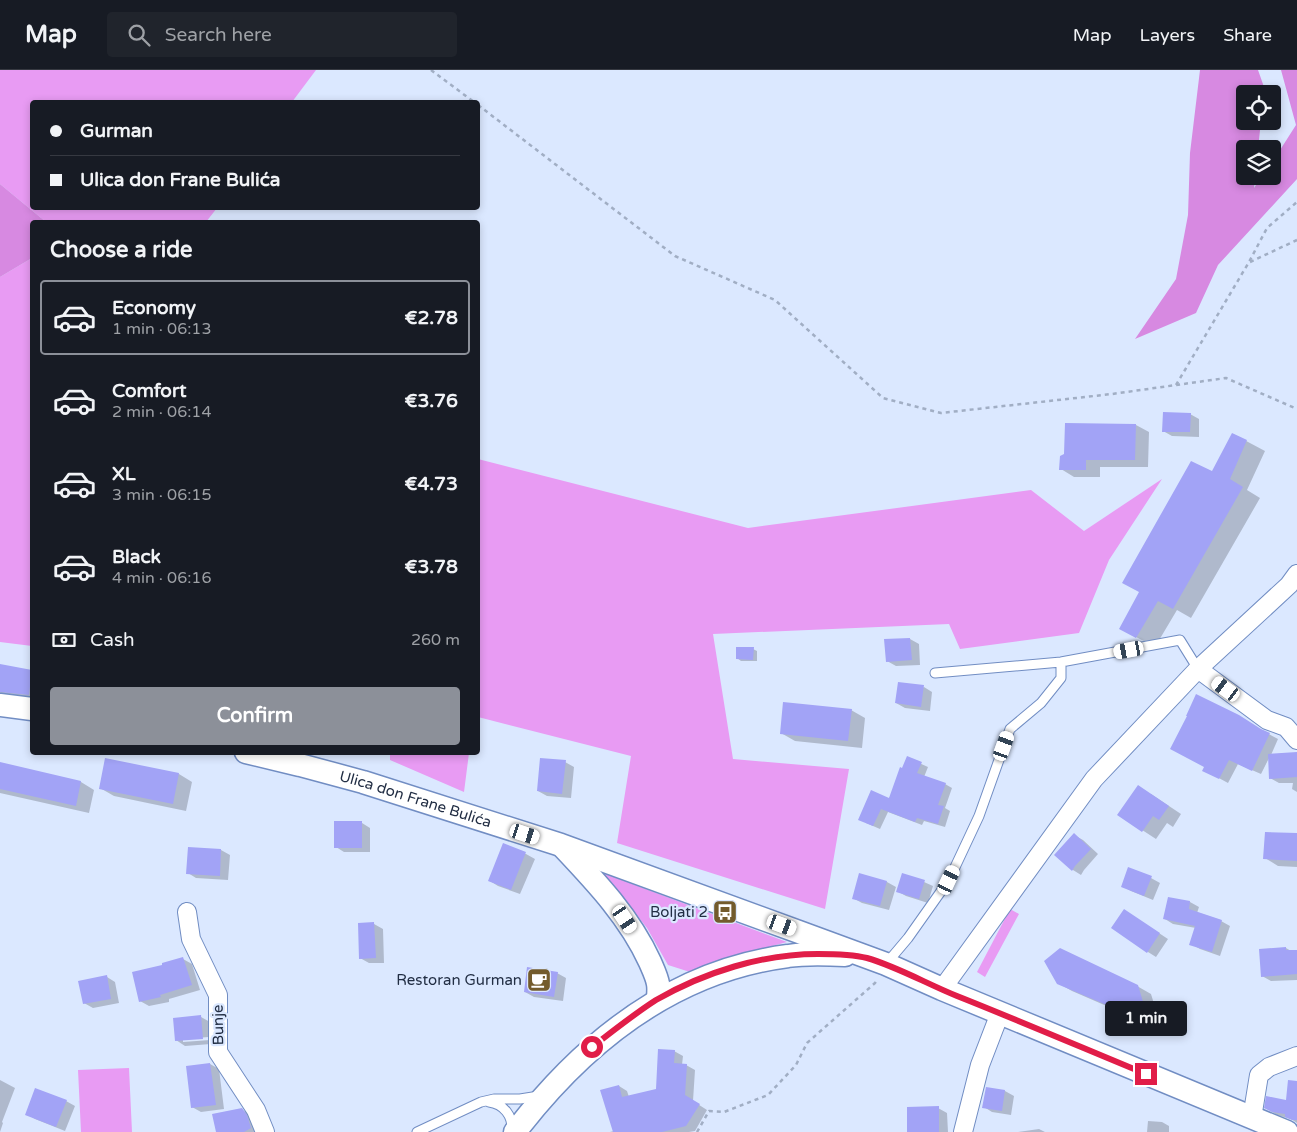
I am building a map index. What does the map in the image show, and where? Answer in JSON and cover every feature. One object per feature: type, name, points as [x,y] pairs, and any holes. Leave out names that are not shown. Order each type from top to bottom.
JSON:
[{"type":"street","points":[[942,989],[1094,779],[1198,669],[1289,585],[1297,574]]},
{"type":"street","points":[[1198,669],[1267,720],[1293,730]]},
{"type":"street","points":[[0,705],[30,710]]},
{"type":"street","name":"Ulica don Frane Bulića","points":[[258,755],[363,782],[561,845],[799,932],[875,961],[1000,1013],[1252,1121],[1287,1132]]},
{"type":"street","points":[[561,845],[598,884],[618,909],[644,948],[658,984],[658,1000]]},
{"type":"street","name":"Bunje","points":[[187,912],[191,939],[218,995],[218,1052],[256,1110],[265,1132]]},
{"type":"street","points":[[513,1132],[568,1070],[592,1047],[630,1018],[658,1000],[698,980],[729,968],[789,955],[852,955],[875,961]]},
{"type":"street","points":[[963,1132],[980,1065],[1000,1013]]},
{"type":"street","points":[[1252,1121],[1259,1075],[1270,1067],[1297,1056]]},
{"type":"lane","points":[[934,672],[1062,662],[1180,640],[1198,669]]},
{"type":"lane","points":[[875,961],[908,938],[949,880],[979,816],[1010,729],[1041,703],[1062,678],[1062,662]]},
{"type":"lane","points":[[417,1132],[481,1102],[494,1099],[538,1097],[548,1092]]},
{"type":"lane","points":[[481,1102],[499,1104],[506,1110],[513,1132]]},
{"type":"path","points":[[431,70],[471,100]]},
{"type":"path","points":[[480,108],[675,256],[775,300],[883,398],[941,413],[1112,394],[1226,378],[1297,409]]},
{"type":"path","points":[[1176,385],[1267,228],[1297,202]]},
{"type":"path","points":[[1249,262],[1297,240]]},
{"type":"path","points":[[697,1132],[708,1111],[724,1112],[768,1095],[796,1065],[807,1043],[875,983],[875,961]]},
{"type":"shaded area","points":[[0,70],[316,70],[294,100],[30,100],[30,209],[0,184]]},
{"type":"shaded area","points":[[1200,70],[1258,70],[1263,85],[1236,85],[1236,130],[1260,130],[1259,140],[1236,140],[1236,185],[1254,185],[1254,188],[1256,185],[1281,185],[1281,148],[1296,125],[1281,70],[1297,70],[1297,179],[1218,265],[1196,313],[1135,339],[1176,279],[1188,215],[1190,153]]},
{"type":"shaded area","points":[[0,184],[44,220],[30,220],[30,259],[0,277]]},
{"type":"shaded area","points":[[31,210],[215,210],[208,220],[44,220]]},
{"type":"shaded area","points":[[30,259],[30,646],[0,642],[0,277]]},
{"type":"shaded area","points":[[480,460],[748,528],[1031,490],[1084,531],[1162,479],[1109,560],[1079,633],[960,649],[949,624],[713,634],[733,759],[849,769],[825,909],[617,843],[631,756],[480,718]]},
{"type":"shaded area","points":[[390,755],[469,755],[464,792],[390,760]]},
{"type":"shaded area","points":[[603,873],[787,942],[717,961],[690,972],[668,965],[647,928]]},
{"type":"shaded area","points":[[1010,909],[1019,914],[985,977],[977,972]]},
{"type":"shaded area","points":[[129,1068],[132,1132],[81,1132],[78,1070]]},
{"type":"building","points":[[1163,412],[1191,413],[1190,432],[1162,432]]},
{"type":"building","points":[[1065,423],[1136,424],[1135,460],[1086,460],[1086,470],[1059,470],[1060,456],[1064,454]]},
{"type":"building","points":[[1232,433],[1247,440],[1230,479],[1243,487],[1173,609],[1158,601],[1136,638],[1119,629],[1139,592],[1122,583],[1191,461],[1212,471]]},
{"type":"building","points":[[910,638],[912,660],[886,662],[884,639]]},
{"type":"building","points":[[736,647],[754,647],[753,660],[736,659]]},
{"type":"building","points":[[0,664],[30,670],[29,695],[0,692]]},
{"type":"building","points":[[898,682],[924,685],[921,707],[895,703]]},
{"type":"building","points":[[1196,694],[1270,733],[1252,771],[1229,760],[1219,779],[1202,771],[1204,767],[1170,749]]},
{"type":"building","points":[[783,702],[852,709],[848,741],[780,734]]},
{"type":"building","points":[[1297,752],[1297,777],[1269,779],[1268,754]]},
{"type":"building","points":[[907,756],[922,762],[917,773],[946,783],[938,805],[944,806],[938,824],[917,818],[915,822],[881,809],[873,826],[858,820],[871,790],[889,798],[900,767],[902,768]]},
{"type":"building","points":[[105,758],[179,773],[173,804],[99,789]]},
{"type":"building","points":[[540,758],[566,760],[562,794],[537,791]]},
{"type":"building","points":[[0,762],[81,781],[76,806],[0,789]]},
{"type":"building","points":[[1138,785],[1169,806],[1159,820],[1153,816],[1142,832],[1117,815]]},
{"type":"building","points":[[334,821],[362,821],[362,848],[334,848]]},
{"type":"building","points":[[1265,832],[1297,833],[1297,861],[1263,859]]},
{"type":"building","points":[[1074,833],[1091,849],[1072,871],[1054,855]]},
{"type":"building","points":[[503,843],[526,852],[511,890],[488,881]]},
{"type":"building","points":[[188,847],[221,849],[220,876],[186,874]]},
{"type":"building","points":[[1128,867],[1152,876],[1144,896],[1121,887]]},
{"type":"building","points":[[859,873],[887,881],[880,906],[852,899]]},
{"type":"building","points":[[902,873],[925,880],[919,899],[896,892]]},
{"type":"building","points":[[1168,897],[1190,901],[1189,909],[1222,920],[1212,952],[1189,945],[1195,926],[1163,919]]},
{"type":"building","points":[[1124,909],[1160,933],[1147,953],[1111,928]]},
{"type":"building","points":[[374,922],[376,958],[359,959],[358,923]]},
{"type":"building","points":[[1286,947],[1286,950],[1297,950],[1297,974],[1261,977],[1259,949]]},
{"type":"building","points":[[1060,948],[1138,985],[1146,1012],[1142,1020],[1057,984],[1044,961]]},
{"type":"building","points":[[183,957],[192,985],[160,995],[161,997],[139,1002],[132,972],[162,965],[162,963]]},
{"type":"building","points":[[527,967],[558,972],[554,997],[524,992]]},
{"type":"building","points":[[107,975],[111,999],[83,1004],[78,981]]},
{"type":"building","points":[[201,1015],[203,1039],[175,1041],[173,1018]]},
{"type":"building","points":[[658,1049],[675,1050],[674,1063],[687,1064],[685,1095],[700,1104],[686,1126],[662,1132],[613,1132],[600,1090],[619,1085],[622,1097],[656,1089]]},
{"type":"building","points":[[210,1063],[216,1105],[191,1108],[186,1066]]},
{"type":"building","points":[[1288,1080],[1297,1081],[1297,1120],[1292,1120],[1285,1117],[1285,1114],[1272,1112],[1264,1108],[1266,1096],[1286,1100]]},
{"type":"building","points":[[986,1087],[1005,1090],[1002,1111],[982,1108]]},
{"type":"building","points":[[35,1088],[67,1100],[56,1127],[25,1115]]},
{"type":"building","points":[[939,1106],[939,1132],[907,1132],[907,1107]]},
{"type":"building","points":[[242,1108],[247,1115],[251,1128],[244,1132],[216,1132],[212,1114]]},
{"type":"place","name":"Boljati 2","points":[[725,912]]},
{"type":"place","name":"Restoran Gurman","points":[[539,980]]},
{"type":"route","points":[[592,1047],[642,1010],[698,980],[729,968],[789,955],[832,954],[865,957],[886,964],[1146,1074]]}]
